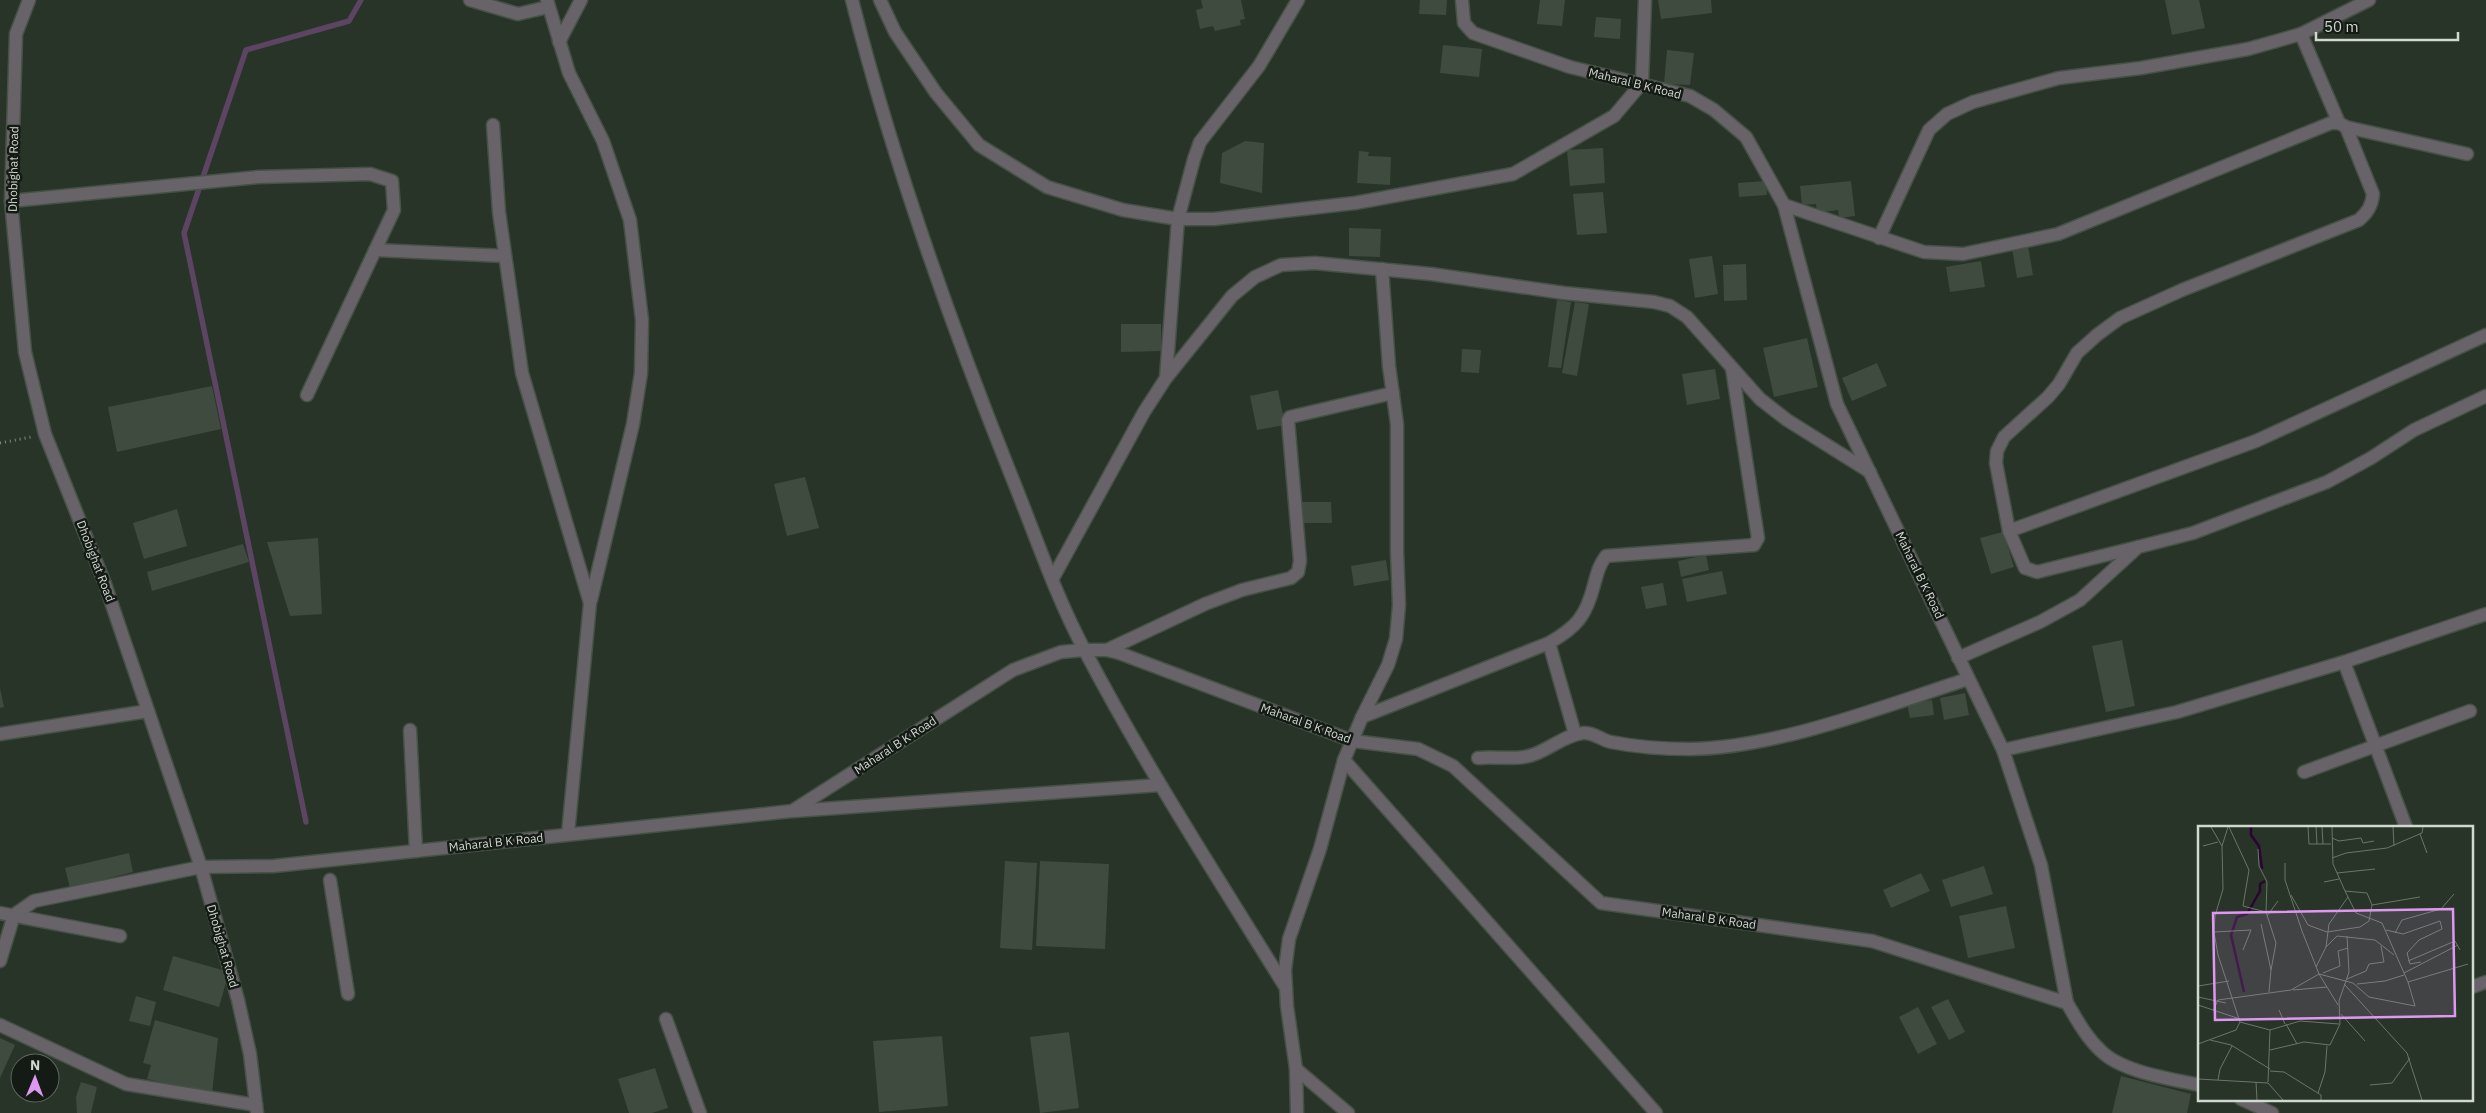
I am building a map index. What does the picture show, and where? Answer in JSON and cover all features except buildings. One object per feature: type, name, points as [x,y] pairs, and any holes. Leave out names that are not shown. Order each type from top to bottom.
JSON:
[{"type":"street","name":"Dhobighat Road","points":[[29,0],[16,34],[11,201],[25,352],[45,434],[106,584],[201,867],[238,1000],[250,1054],[257,1109]]},
{"type":"street","points":[[470,0],[518,14],[547,3],[569,73],[603,141],[630,220],[642,320],[641,373],[633,424],[590,603],[568,834]]},
{"type":"street","points":[[558,42],[581,0]]},
{"type":"street","points":[[852,0],[876,96],[913,208],[987,413],[1084,650],[1160,785],[1286,988]]},
{"type":"street","points":[[880,0],[895,32],[936,93],[979,145],[1046,187],[1123,210],[1178,219],[1214,219],[1355,203],[1512,174],[1614,116],[1642,83],[1645,0]]},
{"type":"street","points":[[1166,378],[1178,219],[1200,142],[1258,66],[1298,0]]},
{"type":"street","name":"Maharal B K Road","points":[[14,915],[34,901],[201,867],[274,866],[792,811],[1013,670],[1061,652],[1107,650],[1354,742],[1418,749],[1453,766],[1601,903],[1872,941],[2067,1004],[2041,865],[2004,750],[1968,680],[1837,404],[1784,206],[1746,137],[1714,110],[1690,96],[1570,67],[1473,33],[1464,23],[1462,0]]},
{"type":"street","points":[[1879,238],[1929,130],[1947,114],[1973,102],[2058,78],[2141,68],[2248,49],[2301,34],[2369,0]]},
{"type":"street","points":[[2301,34],[2373,194],[2373,202],[2367,214],[2360,220],[2182,290],[2120,318],[2096,335],[2077,353],[2059,384],[2048,397],[2004,436],[1997,451],[1996,464],[2009,531],[2026,568],[2037,572],[2193,533],[2327,482],[2414,430],[2486,396]]},
{"type":"street","points":[[1784,206],[1924,252],[1963,254],[2058,234],[2331,123],[2467,154]]},
{"type":"street","points":[[493,125],[499,212],[522,373],[590,603]]},
{"type":"street","points":[[11,201],[258,177],[370,174],[392,180],[394,210],[307,395]]},
{"type":"street","points":[[375,250],[505,256]]},
{"type":"street","points":[[1053,578],[1144,412],[1166,378],[1232,296],[1255,277],[1281,265],[1315,263],[1431,274],[1564,293],[1654,302],[1670,306],[1687,317],[1760,399],[1786,420],[1870,472]]},
{"type":"street","points":[[1297,1113],[1296,1069],[1286,988],[1289,939],[1320,850],[1344,760],[1354,742],[1362,717],[1388,665],[1396,639],[1400,605],[1397,550],[1397,424],[1382,269]]},
{"type":"street","points":[[2009,531],[2256,441],[2486,336]]},
{"type":"street","points":[[1362,717],[1549,643],[1571,630],[1588,608],[1600,563],[1606,556],[1748,546],[1757,542],[1758,538],[1732,368]]},
{"type":"street","points":[[1107,650],[1205,604],[1242,590],[1291,578],[1298,572],[1300,561],[1288,420],[1290,417],[1393,393]]},
{"type":"street","points":[[1958,658],[2040,622],[2080,600],[2138,547]]},
{"type":"street","points":[[2004,750],[2177,712],[2344,662],[2486,614]]},
{"type":"street","points":[[1549,643],[1575,734]]},
{"type":"street","points":[[2344,662],[2406,826]]},
{"type":"street","points":[[1478,758],[1534,755],[1575,734],[1591,733],[1602,740],[1620,743],[1689,749],[1761,741],[1968,680]]},
{"type":"street","points":[[0,734],[148,711]]},
{"type":"street","points":[[2304,772],[2470,711]]},
{"type":"street","points":[[410,730],[416,851]]},
{"type":"street","points":[[1344,760],[1656,1113]]},
{"type":"street","points":[[792,811],[1160,785]]},
{"type":"street","points":[[330,880],[348,994]]},
{"type":"street","points":[[0,914],[14,915],[120,936]]},
{"type":"street","points":[[0,961],[14,915]]},
{"type":"street","points":[[2474,986],[2486,982]]},
{"type":"street","points":[[2067,1004],[2084,1033],[2102,1052],[2123,1065],[2167,1079],[2198,1085]]},
{"type":"street","points":[[666,1019],[700,1113]]},
{"type":"street","points":[[0,1025],[126,1084],[257,1109]]},
{"type":"street","points":[[1296,1069],[1348,1113]]},
{"type":"street","points":[[2243,1100],[2272,1113]]},
{"type":"path","points":[[0,443],[45,434]]},
{"type":"waterway","points":[[306,822],[184,233],[246,50],[349,21],[361,0]]}]
